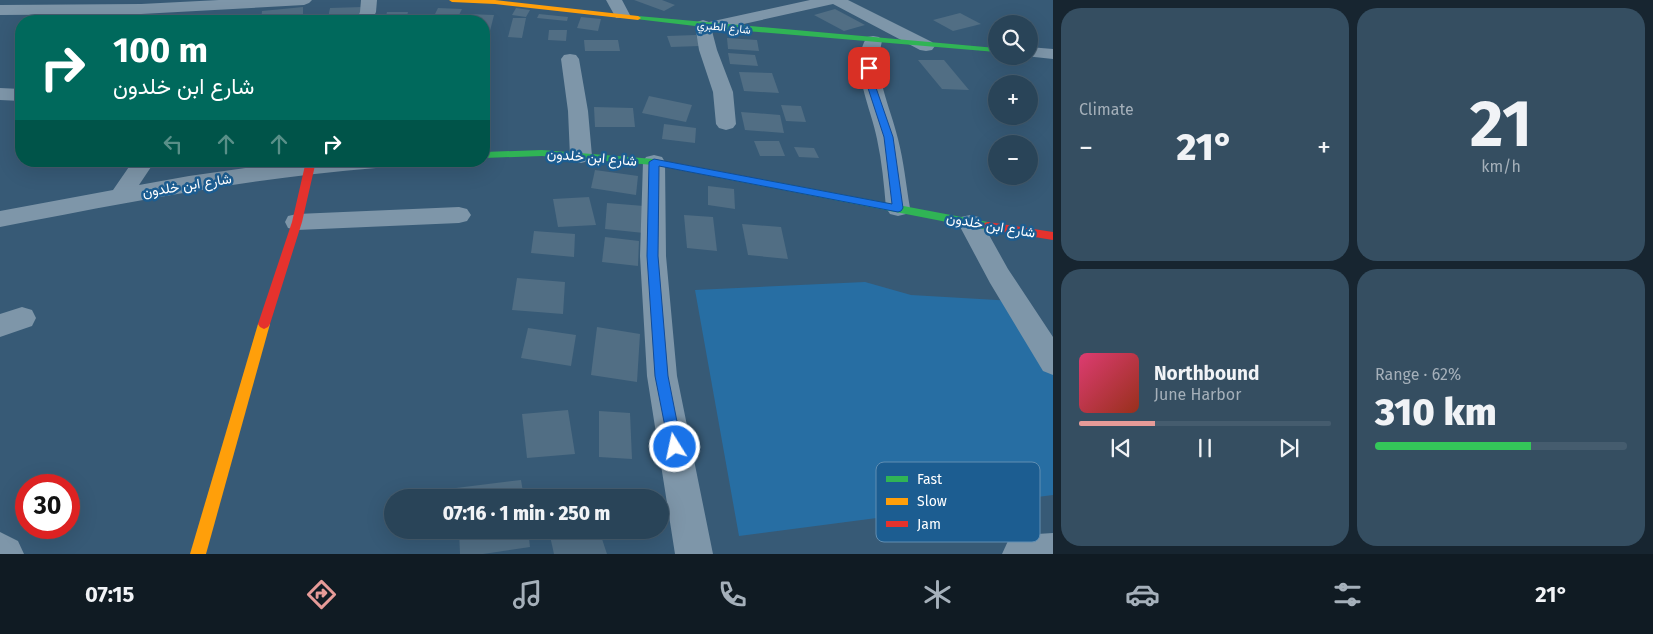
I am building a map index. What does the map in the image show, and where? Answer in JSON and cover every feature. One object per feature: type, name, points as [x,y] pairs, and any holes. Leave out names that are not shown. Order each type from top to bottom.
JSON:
[{"type":"street","points":[[0,10],[141,9],[304,0]]},
{"type":"street","points":[[367,15],[369,0]]},
{"type":"street","name":"شارع الطبري","points":[[452,0],[495,2],[926,46],[988,50]]},
{"type":"street","points":[[614,0],[622,15]]},
{"type":"street","points":[[726,124],[722,92],[708,50],[708,25],[832,0]]},
{"type":"street","points":[[836,0],[926,46]]},
{"type":"street","points":[[873,41],[868,54],[870,82],[888,137],[898,208]]},
{"type":"street","points":[[1040,53],[1053,66]]},
{"type":"street","points":[[570,59],[578,111],[581,156]]},
{"type":"street","points":[[0,94],[15,95]]},
{"type":"street","name":"شارع ابن خلدون","points":[[490,156],[542,153],[654,162],[970,223],[1053,236]]},
{"type":"street","points":[[654,162],[652,256],[662,376],[694,554]]},
{"type":"street","points":[[121,195],[140,167]]},
{"type":"street","name":"شارع ابن خلدون","points":[[0,219],[121,195],[291,167]]},
{"type":"street","points":[[198,554],[256,349],[297,222],[309,167]]},
{"type":"street","points":[[0,239],[30,214]]},
{"type":"street","points":[[297,222],[459,215]]},
{"type":"street","points":[[970,223],[999,276],[1053,362]]},
{"type":"street","points":[[0,550],[5,554]]},
{"type":"street","points":[[1021,554],[1053,551]]},
{"type":"shaded area","points":[[865,282],[911,295],[1014,301],[1053,369],[1053,495],[1040,497],[1040,462],[876,462],[876,518],[739,536],[695,290]]},
{"type":"building","points":[[634,0],[662,0],[675,5],[664,11]]},
{"type":"building","points":[[303,7],[303,15],[262,15],[262,11]]},
{"type":"building","points":[[363,7],[361,15],[329,15],[330,8]]},
{"type":"building","points":[[438,8],[462,9],[459,15],[434,15]]},
{"type":"building","points":[[516,8],[530,10],[526,17],[512,15]]},
{"type":"building","points":[[835,9],[865,25],[844,31],[814,15]]},
{"type":"building","points":[[387,12],[408,12],[407,15],[386,15]]},
{"type":"building","points":[[960,13],[981,24],[953,31],[933,20]]},
{"type":"building","points":[[467,14],[494,15],[490,31],[490,15]]},
{"type":"building","points":[[539,14],[568,17],[567,21],[537,18]]},
{"type":"building","points":[[581,17],[601,19],[598,31],[577,28]]},
{"type":"building","points":[[513,18],[526,18],[522,38],[508,37]]},
{"type":"building","points":[[549,30],[567,30],[566,41],[548,40]]},
{"type":"building","points":[[696,35],[700,46],[671,47],[667,36]]},
{"type":"building","points":[[727,38],[757,40],[759,51],[728,49]]},
{"type":"building","points":[[584,40],[618,40],[620,51],[585,51]]},
{"type":"building","points":[[728,53],[755,55],[758,66],[730,64]]},
{"type":"building","points":[[918,60],[944,60],[969,90],[942,89]]},
{"type":"building","points":[[739,72],[772,73],[779,93],[744,91]]},
{"type":"building","points":[[649,96],[692,105],[686,122],[642,113]]},
{"type":"building","points":[[781,105],[801,106],[806,122],[786,121]]},
{"type":"building","points":[[594,107],[633,108],[635,127],[595,127]]},
{"type":"building","points":[[741,112],[780,115],[784,133],[745,130]]},
{"type":"building","points":[[664,124],[696,128],[695,143],[662,139]]},
{"type":"building","points":[[754,141],[779,141],[785,156],[760,156]]},
{"type":"building","points":[[794,147],[814,148],[819,158],[799,157]]},
{"type":"building","points":[[595,170],[638,176],[636,195],[591,188]]},
{"type":"building","points":[[708,186],[734,189],[735,209],[708,205]]},
{"type":"building","points":[[589,197],[596,225],[558,227],[553,199]]},
{"type":"building","points":[[607,203],[644,206],[644,233],[605,229]]},
{"type":"building","points":[[684,215],[713,217],[717,251],[687,248]]},
{"type":"building","points":[[742,224],[781,227],[788,259],[748,255]]},
{"type":"building","points":[[534,231],[575,234],[574,257],[531,253]]},
{"type":"building","points":[[605,237],[639,241],[638,266],[602,262]]},
{"type":"building","points":[[517,278],[565,282],[563,314],[512,310]]},
{"type":"building","points":[[597,327],[640,334],[637,382],[591,375]]},
{"type":"building","points":[[528,328],[576,335],[571,366],[521,358]]},
{"type":"building","points":[[568,410],[575,454],[527,458],[522,414]]},
{"type":"building","points":[[599,411],[630,413],[632,459],[599,457]]},
{"type":"building","points":[[521,480],[522,489],[456,489]]},
{"type":"building","points":[[459,539],[529,539],[530,547],[483,554],[460,554]]},
{"type":"building","points":[[551,539],[602,539],[607,554],[554,554]]},
{"type":"traffic: fast","points":[[638,18],[988,49]]},
{"type":"traffic: fast","points":[[490,155],[542,153],[654,162],[988,226]]},
{"type":"traffic: slow","points":[[452,0],[495,2],[638,18]]},
{"type":"traffic: slow","points":[[198,554],[264,324]]},
{"type":"traffic: jam","points":[[264,324],[297,222],[310,167]]},
{"type":"traffic: jam","points":[[988,226],[1053,236]]},
{"type":"route","points":[[675,447],[662,376],[652,256],[654,162],[898,208],[888,137],[870,82],[869,68]]}]
